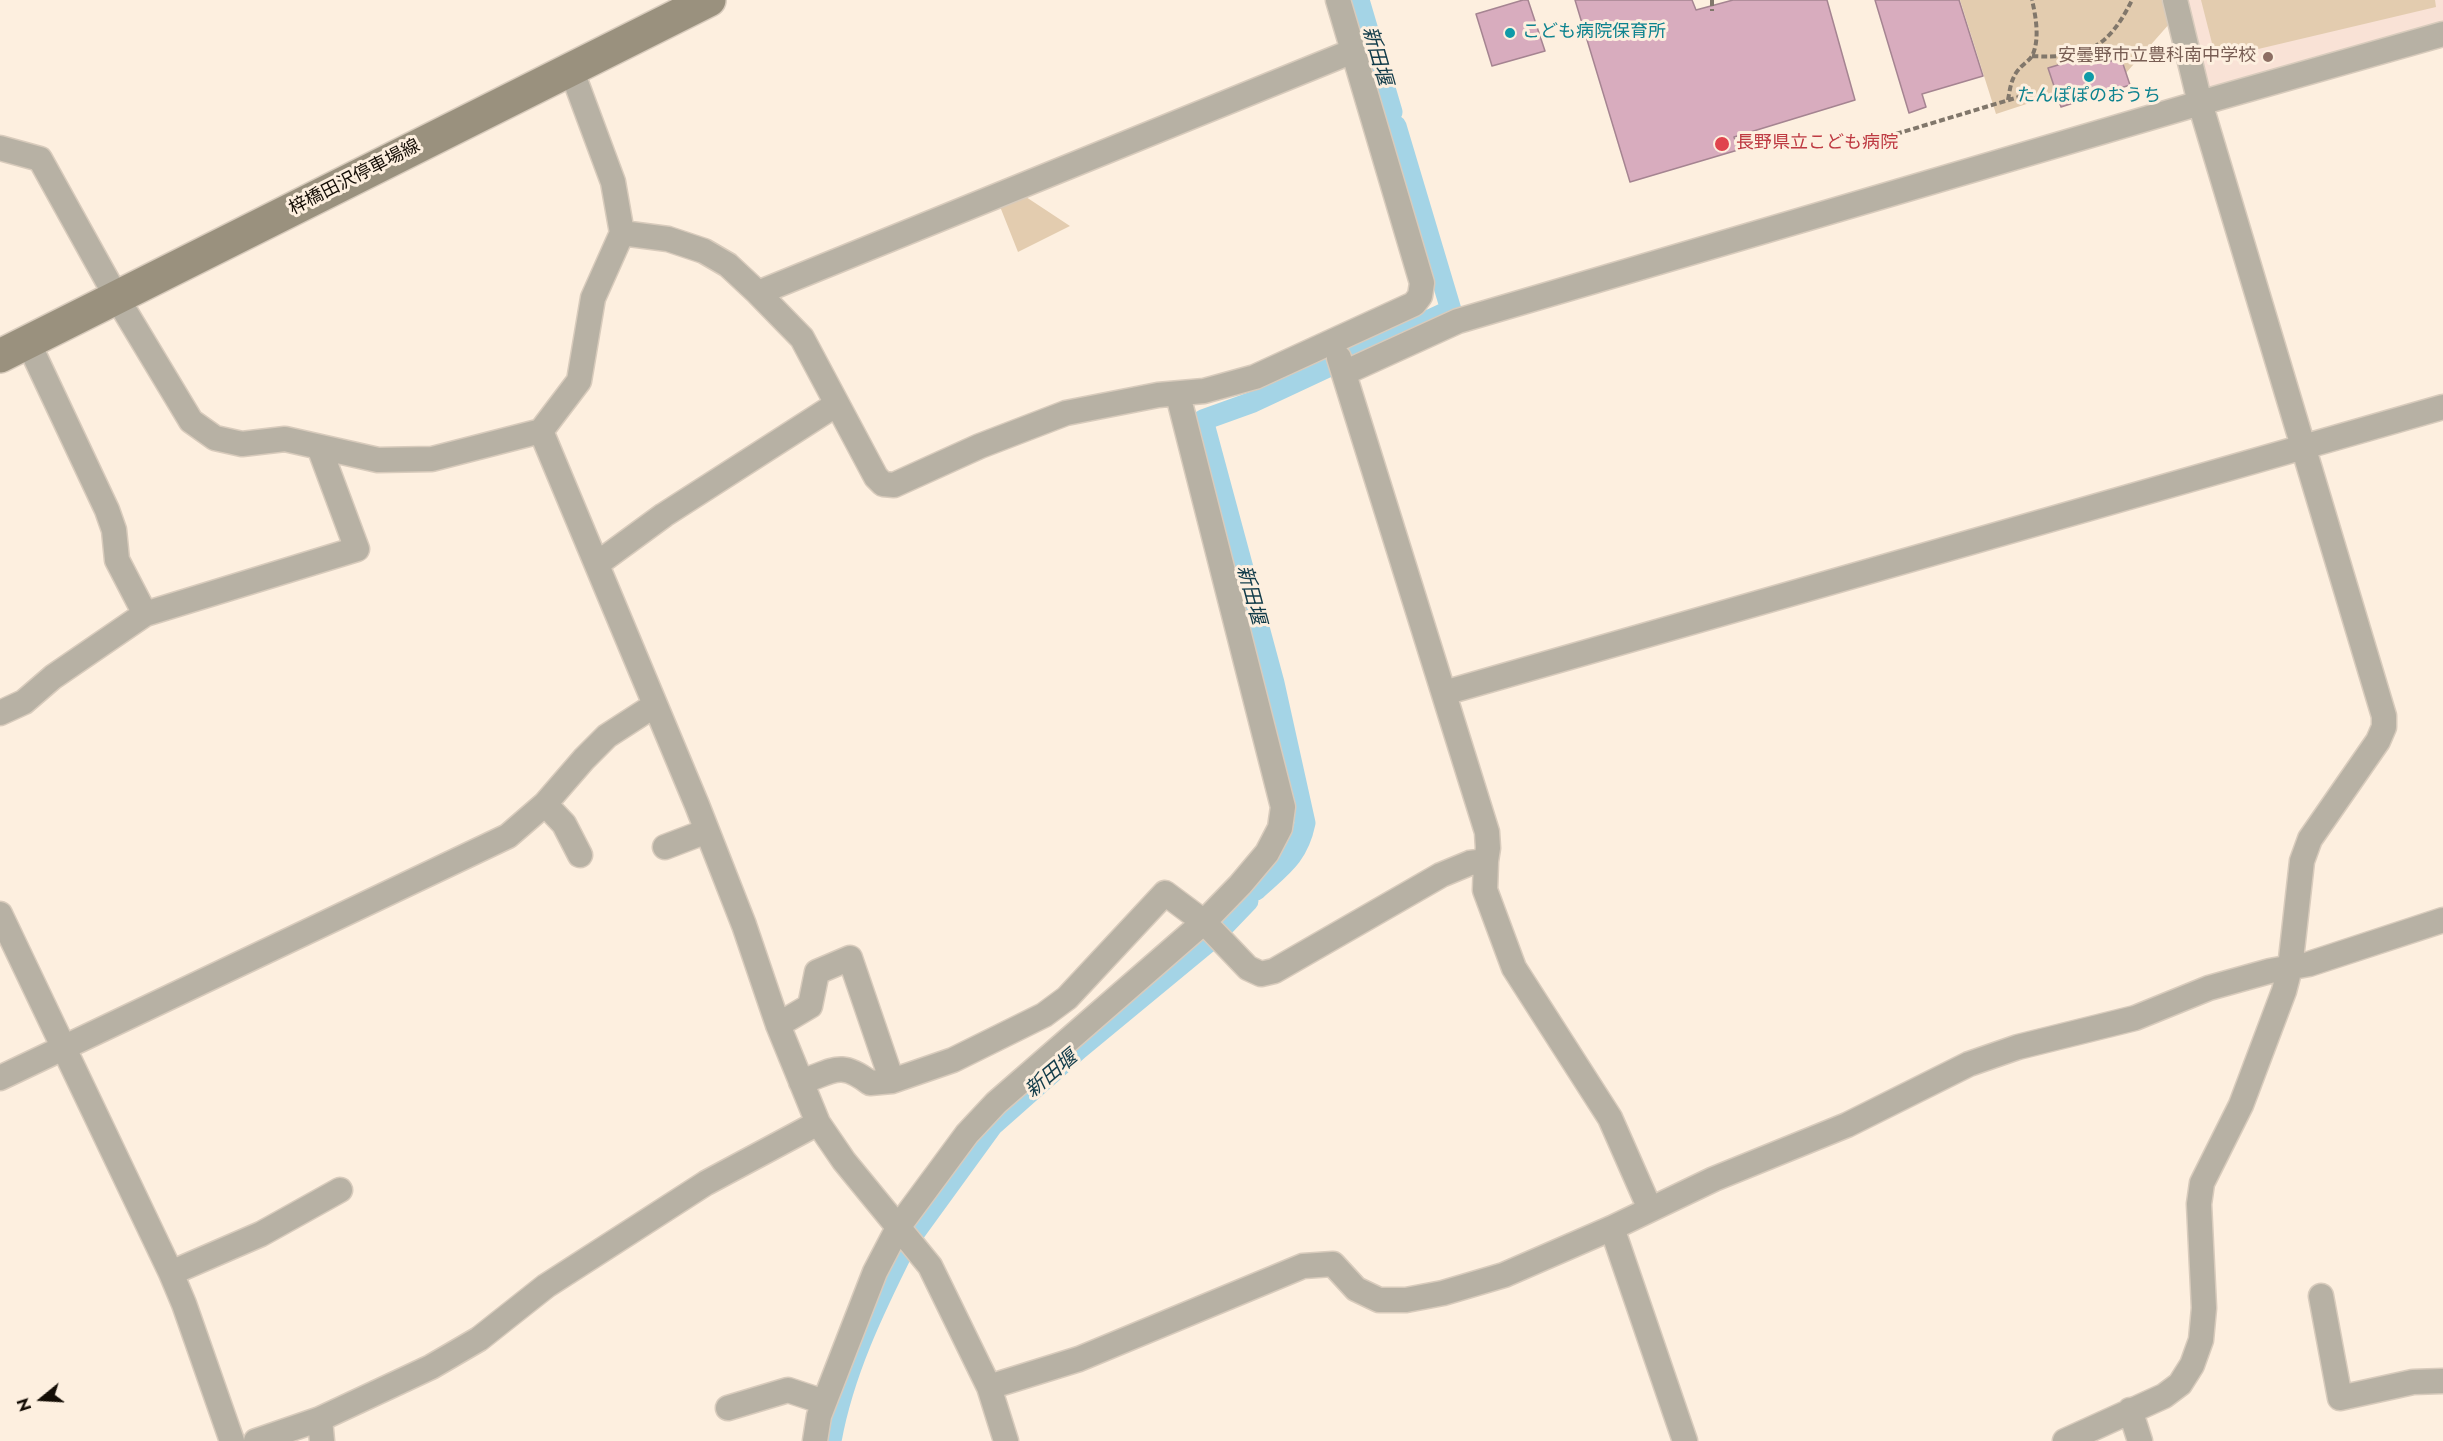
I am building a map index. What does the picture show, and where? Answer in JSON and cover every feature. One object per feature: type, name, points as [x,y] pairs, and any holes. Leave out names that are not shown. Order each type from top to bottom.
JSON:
[{"type":"main road","name":"梓橋田沢停車場線","points":[[14,349],[709,0]]},
{"type":"street","points":[[622,233],[668,239],[705,251],[728,265],[758,293],[802,338],[876,477],[884,484],[894,485],[980,446],[1066,413],[1158,395],[1204,391],[1255,377],[1414,304],[1420,296],[1422,283],[1338,0]]},
{"type":"street","points":[[2065,1441],[2164,1396],[2180,1384],[2192,1365],[2201,1340],[2204,1308],[2199,1204],[2202,1183],[2241,1105],[2284,991],[2290,968],[2297,893],[2310,839],[2378,741],[2384,727],[2384,716],[2200,103],[2175,0]]},
{"type":"street","points":[[1344,373],[1458,321],[2443,34]]},
{"type":"street","points":[[758,293],[1353,51]]},
{"type":"street","points":[[0,148],[40,159],[117,298],[191,422],[215,438],[242,444],[285,439],[378,459],[432,459],[541,431],[579,381],[593,298],[622,233],[613,182],[571,69]]},
{"type":"street","points":[[1333,341],[1487,832],[1485,890],[1514,968],[1610,1118],[1650,1209]]},
{"type":"street","points":[[14,349],[107,510],[114,530],[117,560],[145,614]]},
{"type":"street","points":[[815,1441],[824,1401],[875,1272],[899,1226],[967,1134],[996,1103],[1204,922],[1267,853],[1280,828],[1283,807],[1178,395]]},
{"type":"street","points":[[597,564],[664,515],[837,404]]},
{"type":"street","points":[[1444,693],[2443,407]]},
{"type":"street","points":[[541,431],[707,831],[744,925],[778,1025],[818,1123],[843,1161],[930,1266],[989,1387],[1006,1441]]},
{"type":"street","points":[[0,713],[24,702],[53,677],[145,614],[357,549],[319,447]]},
{"type":"street","points":[[0,1078],[508,837],[545,804],[607,736],[655,705]]},
{"type":"street","points":[[545,804],[564,824],[580,855]]},
{"type":"street","points":[[664,847],[707,831]]},
{"type":"street","points":[[801,1082],[843,1068],[854,1071],[870,1083],[892,1081],[986,1046],[1044,1016],[1067,998],[1166,893],[1204,922],[1248,968],[1261,974],[1274,971],[1441,875],[1470,863],[1486,861]]},
{"type":"street","points":[[0,914],[171,1273],[232,1441]]},
{"type":"street","points":[[989,1387],[1079,1359],[1303,1266],[1333,1264],[1356,1289],[1379,1300],[1406,1300],[1443,1293],[1504,1275],[1612,1228],[1714,1179],[1847,1125],[1969,1064],[2018,1047],[2135,1018],[2208,988],[2309,964],[2443,920]]},
{"type":"street","points":[[778,1025],[810,1006],[817,972],[850,958],[892,1081]]},
{"type":"street","points":[[256,1441],[321,1430],[479,1339],[546,1286],[706,1183],[818,1123]]},
{"type":"street","points":[[171,1273],[261,1234],[340,1190]]},
{"type":"street","points":[[1612,1228],[1685,1441]]},
{"type":"street","points":[[2321,1296],[2340,1398],[2413,1382],[2443,1381]]},
{"type":"street","points":[[728,1408],[788,1390],[824,1401]]},
{"type":"street","points":[[2130,1410],[2140,1441]]},
{"type":"path","points":[[1712,0],[1712,11]]},
{"type":"path","points":[[2008,100],[2010,86],[2017,71],[2032,56],[2036,37],[2036,18],[2032,0]]},
{"type":"path","points":[[2032,56],[2067,56],[2101,44],[2116,29],[2132,0]]},
{"type":"path","points":[[1896,134],[2022,96]]},
{"type":"shaded area","points":[[1960,0],[2165,0],[2170,23],[2126,73],[2121,58],[2108,62],[2105,51],[2049,68],[2057,94],[1996,114]]},
{"type":"shaded area","name":"安曇野市立豊科南中学校","points":[[2183,0],[2443,0],[2443,26],[2215,93],[2205,88]]},
{"type":"shaded area","points":[[2201,0],[2435,0],[2436,7],[2216,59]]},
{"type":"shaded area","points":[[1023,195],[1070,226],[1018,252],[999,204]]},
{"type":"building","name":"こども病院保育所","points":[[1528,0],[1545,51],[1492,66],[1476,14]]},
{"type":"building","points":[[1575,0],[1692,0],[1696,10],[1733,0],[1827,0],[1855,100],[1734,137],[1738,150],[1630,182]]},
{"type":"building","points":[[1875,0],[1959,0],[1983,76],[1922,94],[1926,107],[1909,113]]},
{"type":"building","name":"たんぽぽのおうち","points":[[2105,51],[2108,62],[2121,58],[2130,85],[2061,107],[2048,68]]},
{"type":"waterway","name":"新田堰","points":[[1359,0],[1392,112]]},
{"type":"waterway","name":"新田堰","points":[[1350,357],[1451,310],[1396,126]]},
{"type":"waterway","name":"新田堰","points":[[1256,890],[1281,868],[1293,853],[1305,823],[1274,683],[1203,420],[1253,402],[1330,366]]},
{"type":"waterway","name":"新田堰","points":[[1225,925],[1248,901]]},
{"type":"waterway","name":"新田堰","points":[[915,1232],[992,1126],[1079,1049],[1211,940]]},
{"type":"waterway","name":"新田堰","points":[[831,1441],[843,1391],[861,1342],[905,1247]]},
{"type":"place","name":"こども病院保育所","points":[[1510,33]]},
{"type":"place","name":"安曇野市立豊科南中学校","points":[[2268,57]]},
{"type":"place","name":"たんぽぽのおうち","points":[[2089,77]]},
{"type":"place","name":"長野県立こども病院","points":[[1722,144]]}]
